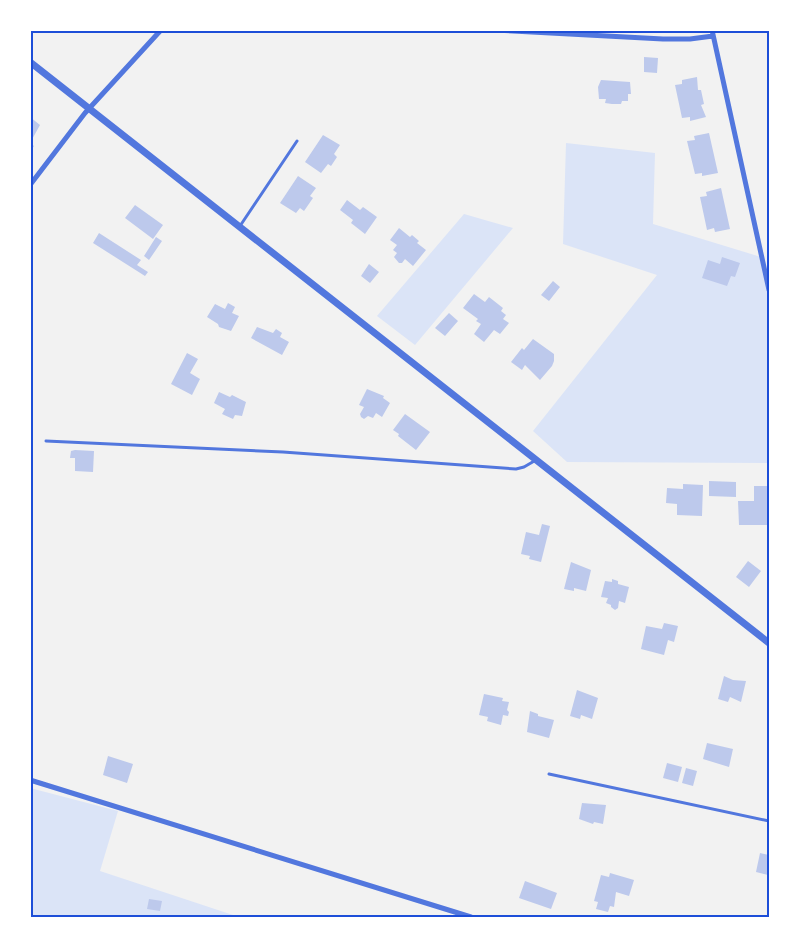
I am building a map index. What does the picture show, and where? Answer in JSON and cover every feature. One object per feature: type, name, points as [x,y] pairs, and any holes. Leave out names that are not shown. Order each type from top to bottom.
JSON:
[{"type":"street","points":[[30,185],[89,109],[160,30]]},
{"type":"street","points":[[494,30],[663,39],[690,39],[713,33],[769,290]]},
{"type":"street","points":[[30,63],[769,643]]},
{"type":"street","points":[[30,780],[471,917]]},
{"type":"lane","points":[[240,226],[297,141]]},
{"type":"lane","points":[[46,441],[283,452],[516,469],[531,464],[537,459]]},
{"type":"lane","points":[[549,774],[769,821]]},
{"type":"shaded area","points":[[566,143],[655,153],[653,224],[761,257],[769,301],[769,463],[567,462],[533,431],[657,275],[563,244]]},
{"type":"shaded area","points":[[464,214],[513,228],[415,345],[377,316]]},
{"type":"shaded area","points":[[30,788],[118,811],[100,871],[239,917],[39,917],[30,914]]},
{"type":"building","points":[[644,57],[658,58],[657,73],[644,72]]},
{"type":"building","points":[[697,77],[698,90],[701,90],[704,104],[701,105],[706,117],[690,121],[690,117],[682,118],[675,85],[682,84],[682,80]]},
{"type":"building","points":[[601,80],[630,82],[631,94],[628,94],[628,101],[612,104],[605,103],[606,99],[599,99],[598,87]]},
{"type":"building","points":[[30,117],[40,125],[30,143]]},
{"type":"building","points":[[709,133],[718,173],[702,176],[702,173],[695,174],[687,141],[695,140],[694,136]]},
{"type":"building","points":[[323,135],[340,145],[334,154],[337,157],[331,166],[328,164],[321,173],[305,162]]},
{"type":"building","points":[[298,176],[316,188],[310,196],[313,198],[304,211],[300,208],[296,213],[280,203]]},
{"type":"building","points":[[721,188],[730,229],[715,232],[714,228],[707,230],[700,197],[707,196],[706,192]]},
{"type":"building","points":[[347,200],[360,210],[363,207],[377,217],[365,234],[340,210]]},
{"type":"building","points":[[135,205],[163,225],[153,239],[125,218]]},
{"type":"building","points":[[399,228],[410,237],[412,235],[419,241],[417,243],[426,250],[413,266],[405,259],[399,263],[394,257],[397,253],[393,250],[397,245],[390,240]]},
{"type":"building","points":[[99,233],[141,260],[137,265],[148,272],[145,276],[93,243]]},
{"type":"building","points":[[156,237],[162,241],[149,260],[144,256]]},
{"type":"building","points":[[722,257],[740,263],[735,277],[731,276],[727,286],[702,278],[708,260],[720,264]]},
{"type":"building","points":[[369,264],[379,272],[370,283],[361,276]]},
{"type":"building","points":[[553,281],[560,287],[549,301],[541,295]]},
{"type":"building","points":[[474,294],[485,302],[489,297],[503,308],[501,311],[506,315],[503,319],[509,323],[500,334],[494,330],[484,342],[474,334],[481,324],[476,321],[478,319],[463,308]]},
{"type":"building","points":[[228,303],[235,307],[232,313],[239,316],[231,331],[219,327],[207,317],[215,304],[225,309]]},
{"type":"building","points":[[449,313],[458,321],[445,336],[435,328]]},
{"type":"building","points":[[257,327],[273,333],[276,329],[282,333],[280,337],[289,342],[282,355],[251,338]]},
{"type":"building","points":[[533,339],[554,354],[552,366],[540,380],[525,365],[522,370],[511,362]]},
{"type":"building","points":[[187,353],[198,359],[190,373],[200,379],[192,395],[171,384]]},
{"type":"building","points":[[367,389],[384,396],[383,398],[390,403],[382,417],[376,413],[373,418],[361,417],[360,414],[364,407],[359,405]]},
{"type":"building","points":[[219,392],[246,402],[242,416],[235,415],[233,419],[222,414],[225,409],[214,403]]},
{"type":"building","points":[[405,414],[430,432],[416,450],[393,430]]},
{"type":"building","points":[[71,451],[94,451],[93,472],[75,471],[75,458],[70,458]]},
{"type":"building","points":[[709,481],[736,482],[736,497],[709,496]]},
{"type":"building","points":[[683,484],[703,485],[702,516],[677,515],[677,504],[666,503],[667,488],[683,489]]},
{"type":"building","points":[[754,486],[769,486],[769,525],[739,525],[738,501],[754,501]]},
{"type":"building","points":[[542,524],[550,526],[541,562],[521,554],[526,532],[539,535]]},
{"type":"building","points":[[748,561],[761,571],[749,587],[736,577]]},
{"type":"building","points":[[571,562],[591,570],[586,591],[574,588],[574,591],[564,589]]},
{"type":"building","points":[[612,579],[618,581],[618,584],[629,587],[625,603],[619,601],[618,608],[615,610],[606,603],[608,598],[601,597],[605,581],[612,582]]},
{"type":"building","points":[[664,623],[678,626],[674,642],[668,640],[664,655],[641,649],[646,626],[662,629]]},
{"type":"building","points":[[724,676],[733,680],[746,681],[741,702],[730,697],[728,702],[718,699]]},
{"type":"building","points":[[577,690],[598,698],[592,719],[581,715],[580,719],[570,716]]},
{"type":"building","points":[[484,694],[503,698],[502,701],[509,702],[508,716],[503,715],[501,725],[487,721],[488,717],[479,715]]},
{"type":"building","points":[[530,711],[538,716],[554,720],[549,738],[527,732]]},
{"type":"building","points":[[707,743],[733,749],[729,767],[703,759]]},
{"type":"building","points":[[108,756],[133,764],[127,783],[103,775]]},
{"type":"building","points":[[667,763],[682,767],[678,782],[663,778]]},
{"type":"building","points":[[686,768],[697,771],[693,786],[682,783]]},
{"type":"building","points":[[582,803],[606,805],[603,824],[594,822],[593,824],[579,819]]},
{"type":"building","points":[[760,853],[769,855],[768,875],[756,872]]},
{"type":"building","points":[[610,873],[634,880],[629,896],[616,892],[614,907],[610,906],[608,912],[596,909],[598,902],[594,901],[601,875],[609,877]]},
{"type":"building","points":[[525,881],[557,893],[551,909],[519,898]]},
{"type":"building","points":[[149,899],[162,901],[160,911],[147,909]]}]
